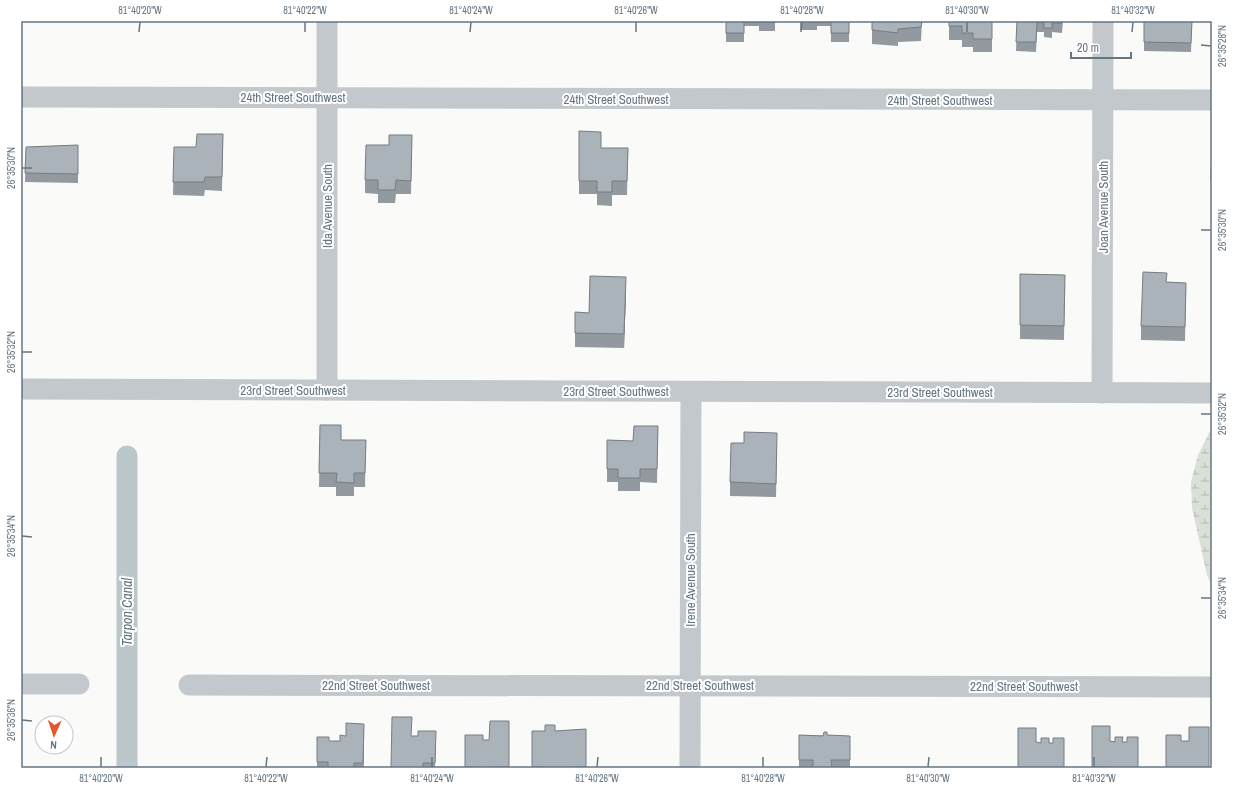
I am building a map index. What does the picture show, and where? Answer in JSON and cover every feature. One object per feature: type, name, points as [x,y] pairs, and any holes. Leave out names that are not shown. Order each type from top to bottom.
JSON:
[{"type":"street","name":"Ida Avenue South","points":[[327,21],[327,390]]},
{"type":"street","name":"Joan Avenue South","points":[[1102,393],[1103,21]]},
{"type":"street","name":"24th Street Southwest","points":[[21,97],[1212,100]]},
{"type":"street","name":"23rd Street Southwest","points":[[21,389],[1212,393]]},
{"type":"street","name":"Irene Avenue South","points":[[690,768],[691,392]]},
{"type":"street","points":[[21,684],[79,684]]},
{"type":"street","name":"22nd Street Southwest","points":[[189,685],[1212,687]]},
{"type":"green space","points":[[1212,427],[1212,586],[1207,575],[1192,508],[1191,482],[1198,455]]},
{"type":"building","points":[[726,21],[744,21],[744,33],[726,33]]},
{"type":"building","points":[[775,21],[775,22],[759,22]]},
{"type":"building","points":[[831,21],[849,21],[849,33],[831,33]]},
{"type":"building","points":[[872,21],[922,21],[921,27],[898,29],[898,33],[872,30]]},
{"type":"building","points":[[949,21],[992,21],[992,39],[973,39],[973,33],[962,33],[962,26],[949,26]]},
{"type":"building","points":[[1017,21],[1062,21],[1062,23],[1052,23],[1052,28],[1044,28],[1044,23],[1037,22],[1036,42],[1016,42]]},
{"type":"building","points":[[1144,21],[1192,21],[1191,43],[1144,42]]},
{"type":"building","points":[[579,131],[601,132],[601,148],[628,148],[627,181],[612,181],[612,192],[597,192],[597,181],[579,181]]},
{"type":"building","points":[[197,134],[223,134],[222,177],[205,177],[204,182],[173,182],[174,147],[196,147]]},
{"type":"building","points":[[389,135],[412,135],[411,181],[396,180],[395,190],[378,190],[378,180],[365,180],[366,145],[389,145]]},
{"type":"building","points":[[1212,139],[1212,180],[1211,180]]},
{"type":"building","points":[[78,145],[78,174],[25,173],[26,147]]},
{"type":"building","points":[[1143,272],[1167,273],[1166,282],[1186,283],[1185,327],[1141,326]]},
{"type":"building","points":[[1020,274],[1065,275],[1064,326],[1020,325]]},
{"type":"building","points":[[590,276],[626,277],[624,334],[575,333],[575,312],[589,313]]},
{"type":"building","points":[[320,425],[341,425],[341,440],[366,440],[365,473],[354,473],[354,483],[336,482],[337,473],[319,473]]},
{"type":"building","points":[[634,426],[658,426],[657,469],[640,469],[640,478],[618,478],[618,469],[607,469],[607,440],[633,441]]},
{"type":"building","points":[[744,432],[777,433],[776,484],[730,482],[731,443],[744,443]]},
{"type":"building","points":[[392,717],[412,717],[411,736],[418,736],[418,731],[436,731],[435,763],[423,763],[423,768],[391,768]]},
{"type":"building","points":[[490,721],[509,721],[509,767],[465,767],[465,735],[483,735],[483,740],[489,740]]},
{"type":"building","points":[[346,723],[364,724],[363,763],[354,763],[354,768],[328,768],[328,762],[317,762],[317,737],[329,737],[329,741],[340,741],[340,735],[346,736]]},
{"type":"building","points":[[545,725],[555,725],[555,731],[586,729],[586,767],[532,767],[532,731],[545,731]]},
{"type":"building","points":[[1092,726],[1110,726],[1110,741],[1115,742],[1115,737],[1123,737],[1122,742],[1127,742],[1127,737],[1138,737],[1138,768],[1092,767]]},
{"type":"building","points":[[1189,727],[1209,727],[1209,768],[1166,768],[1166,735],[1181,735],[1181,741],[1189,741]]},
{"type":"building","points":[[1018,728],[1036,728],[1036,742],[1041,743],[1041,738],[1049,738],[1049,743],[1053,743],[1053,738],[1064,738],[1064,768],[1018,768]]},
{"type":"building","points":[[824,732],[827,732],[827,735],[850,736],[850,760],[831,760],[832,768],[813,768],[813,760],[799,760],[799,735],[823,736]]},
{"type":"waterway","name":"Tarpon Canal","points":[[127,456],[127,768]]}]
